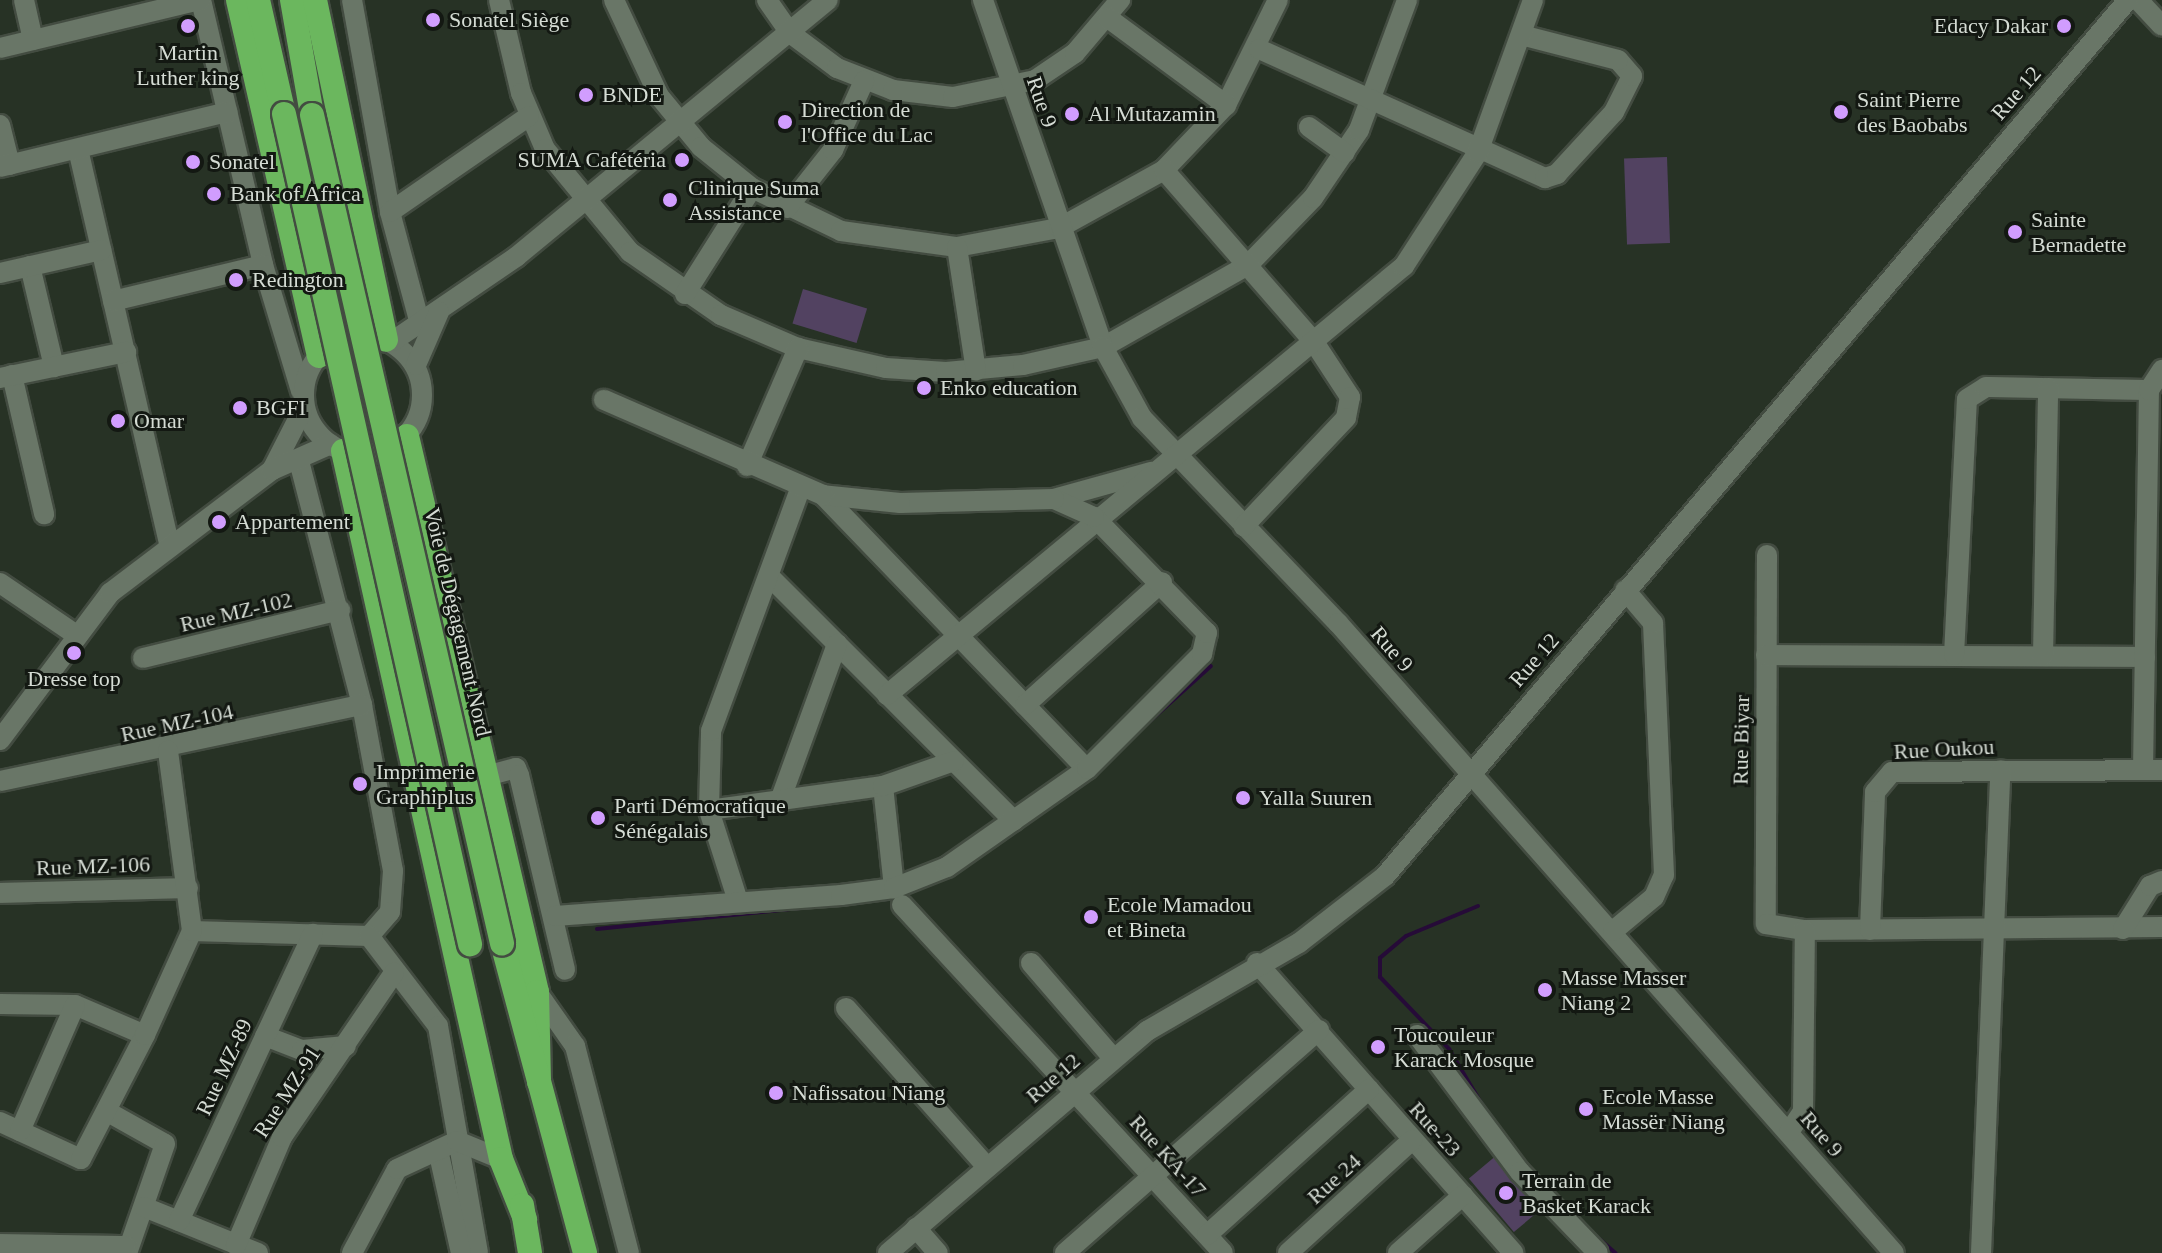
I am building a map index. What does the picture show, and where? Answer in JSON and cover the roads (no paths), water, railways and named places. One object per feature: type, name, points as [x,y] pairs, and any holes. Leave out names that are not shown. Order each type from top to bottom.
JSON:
[{"type":"highway","points":[[238,0],[319,356]]},
{"type":"highway","points":[[258,0],[470,944],[530,1253]]},
{"type":"highway","points":[[309,1],[390,340]]},
{"type":"highway","name":"Voie de Dégagement Nord","points":[[309,1],[312,115],[502,943],[585,1253]]},
{"type":"highway","points":[[407,436],[537,992],[539,1082]]},
{"type":"highway","points":[[337,448],[501,1159],[525,1219]]},
{"type":"street","points":[[24,0],[33,40]]},
{"type":"street","points":[[0,48],[201,0],[263,265],[302,401],[317,437],[337,448]]},
{"type":"street","points":[[352,0],[390,212],[420,324]]},
{"type":"street","points":[[499,0],[529,116],[582,202],[685,294],[798,348],[886,368],[976,371],[1103,347],[1248,265],[1345,153],[1376,100],[1407,0]]},
{"type":"street","points":[[614,0],[641,67],[680,123],[752,188],[787,208],[869,238],[957,247],[1059,228],[1164,170],[1226,105],[1259,49],[1278,0]]},
{"type":"street","points":[[767,0],[790,33],[864,81],[923,96],[1012,89],[1065,60],[1108,18],[1120,0]]},
{"type":"street","points":[[272,470],[302,401],[304,370],[319,356],[390,340],[439,312],[582,202],[828,0]]},
{"type":"street","points":[[887,695],[1094,517],[1175,457],[1404,266],[1478,152],[1525,36],[1533,0]]},
{"type":"street","name":"Rue 12","points":[[888,1253],[1113,1058],[1359,900],[2128,0]]},
{"type":"street","points":[[2138,0],[2162,26]]},
{"type":"street","name":"Rue 9","points":[[981,1],[1059,228],[1120,384],[1175,457],[1244,526],[1470,771],[1894,1253]]},
{"type":"street","points":[[1108,18],[1226,105]]},
{"type":"street","points":[[1259,49],[1376,100],[1478,152],[1551,177],[1631,87],[1630,68],[1618,60],[1525,36]]},
{"type":"street","points":[[787,208],[833,150],[864,81]]},
{"type":"street","points":[[0,125],[5,166],[227,112]]},
{"type":"street","points":[[390,212],[529,116]]},
{"type":"street","points":[[1309,127],[1345,153]]},
{"type":"street","points":[[78,149],[170,547]]},
{"type":"street","points":[[1164,170],[1314,342],[1350,397],[1346,418],[1244,526]]},
{"type":"street","points":[[685,294],[752,188]]},
{"type":"street","points":[[957,247],[976,371]]},
{"type":"street","points":[[0,273],[101,250]]},
{"type":"street","points":[[113,301],[263,265]]},
{"type":"street","points":[[30,266],[54,367]]},
{"type":"street","points":[[416,365],[439,312]]},
{"type":"street","points":[[0,740],[75,634],[110,593],[272,470],[337,448],[407,436],[424,402],[416,365],[390,340]]},
{"type":"street","points":[[747,466],[798,348]]},
{"type":"street","points":[[44,514],[6,377],[126,352]]},
{"type":"street","points":[[2152,770],[2145,657],[2155,526],[2149,390],[2162,370]]},
{"type":"street","points":[[1954,655],[1964,409],[1986,387],[2149,390]]},
{"type":"street","points":[[2043,656],[2048,388]]},
{"type":"street","points":[[604,400],[800,489],[823,495],[900,503],[1054,499],[1154,472]]},
{"type":"street","points":[[299,461],[340,610],[362,705],[393,871],[390,912],[369,936]]},
{"type":"street","points":[[737,898],[709,810],[711,731],[800,489]]},
{"type":"street","points":[[823,495],[1087,769]]},
{"type":"street","points":[[555,916],[737,898],[898,897],[947,867],[1087,769],[1206,645],[1206,627],[1094,517],[1054,499]]},
{"type":"street","name":"Rue Biyar","points":[[1767,555],[1766,924],[1805,930]]},
{"type":"street","points":[[769,576],[1014,821]]},
{"type":"street","points":[[1025,705],[1162,582]]},
{"type":"street","points":[[0,584],[75,634]]},
{"type":"street","points":[[1613,931],[1654,897],[1664,875],[1653,623],[1625,590]]},
{"type":"street","name":"Rue MZ-102","points":[[143,658],[340,610]]},
{"type":"street","points":[[781,798],[837,644]]},
{"type":"street","points":[[1766,655],[2145,657]]},
{"type":"street","name":"Rue MZ-104","points":[[0,781],[168,751],[362,705]]},
{"type":"street","points":[[0,1122],[76,1158],[108,1112],[145,1035],[192,931],[168,751]]},
{"type":"street","points":[[709,810],[883,786],[954,761]]},
{"type":"street","points":[[486,776],[516,768],[555,916],[565,970]]},
{"type":"street","points":[[1981,1253],[2000,770]]},
{"type":"street","name":"Rue Oukou","points":[[1870,930],[1880,779],[1892,772],[2152,770]]},
{"type":"street","points":[[883,786],[898,897]]},
{"type":"street","points":[[2123,929],[2150,886],[2162,881]]},
{"type":"street","name":"Rue MZ-106","points":[[0,893],[188,888]]},
{"type":"street","name":"Rue KA-17","points":[[898,897],[1223,1253]]},
{"type":"street","points":[[1789,1132],[1803,1111],[1805,930],[2162,927]]},
{"type":"street","points":[[192,931],[369,936]]},
{"type":"street","name":"Rue MZ-89","points":[[179,1221],[313,934]]},
{"type":"street","points":[[369,936],[394,973],[438,1026],[478,1253]]},
{"type":"street","points":[[1031,963],[1113,1058]]},
{"type":"street","name":"Rue-23","points":[[1257,963],[1511,1252]]},
{"type":"street","name":"Rue MZ-91","points":[[236,1245],[282,1137],[394,973]]},
{"type":"street","points":[[537,992],[575,1046],[629,1253]]},
{"type":"street","points":[[0,1004],[75,1005],[145,1035]]},
{"type":"street","points":[[20,1131],[75,1005]]},
{"type":"street","points":[[846,1008],[987,1167]]},
{"type":"street","points":[[1066,1253],[1319,1030]]},
{"type":"street","points":[[1417,1035],[1520,1172],[1598,1253]]},
{"type":"street","points":[[265,1036],[302,1050],[346,1046]]},
{"type":"street","points":[[1207,1235],[1369,1089]]},
{"type":"street","points":[[0,1244],[126,1250],[165,1144],[108,1112]]},
{"type":"street","name":"Rue 24","points":[[1288,1253],[1412,1140]]},
{"type":"street","points":[[352,1253],[388,1177],[457,1141],[501,1159]]},
{"type":"street","points":[[438,1150],[461,1253]]},
{"type":"street","points":[[1398,1253],[1463,1195]]},
{"type":"street","points":[[144,1207],[258,1253]]},
{"type":"street","points":[[916,1228],[938,1253]]},
{"type":"waterway","points":[[1071,792],[1211,666]]},
{"type":"waterway","points":[[597,929],[896,898]]},
{"type":"waterway","points":[[1478,906],[1406,936],[1380,958],[1380,977],[1449,1049],[1483,1106]]},
{"type":"waterway","points":[[1589,1230],[1615,1253]]},
{"type":"place","name":"Sonatel Siège","points":[[433,20]]},
{"type":"place","name":"Martin Luther king","points":[[188,26]]},
{"type":"place","name":"Edacy Dakar","points":[[2064,26]]},
{"type":"place","name":"BNDE","points":[[586,95]]},
{"type":"place","name":"Saint Pierre des Baobabs","points":[[1841,112]]},
{"type":"place","name":"Al Mutazamin","points":[[1072,114]]},
{"type":"place","name":"Direction de l'Office du Lac","points":[[785,122]]},
{"type":"place","name":"SUMA Cafétéria","points":[[682,160]]},
{"type":"place","name":"Sonatel","points":[[193,162]]},
{"type":"place","name":"Bank of Africa","points":[[214,194]]},
{"type":"place","name":"Clinique Suma Assistance","points":[[670,200]]},
{"type":"place","name":"Sainte Bernadette","points":[[2015,232]]},
{"type":"place","name":"Redington","points":[[236,280]]},
{"type":"place","name":"Enko education","points":[[924,388]]},
{"type":"place","name":"BGFI","points":[[240,408]]},
{"type":"place","name":"Omar","points":[[118,421]]},
{"type":"place","name":"Appartement","points":[[219,522]]},
{"type":"place","name":"Dresse top","points":[[74,653]]},
{"type":"place","name":"Imprimerie Graphiplus","points":[[360,784]]},
{"type":"place","name":"Yalla Suuren","points":[[1243,798]]},
{"type":"place","name":"Parti Démocratique Sénégalais","points":[[598,818]]},
{"type":"place","name":"Ecole Mamadou et Bineta","points":[[1091,917]]},
{"type":"place","name":"Masse Masser Niang 2","points":[[1545,990]]},
{"type":"place","name":"Toucouleur Karack Mosque","points":[[1378,1047]]},
{"type":"place","name":"Nafissatou Niang","points":[[776,1093]]},
{"type":"place","name":"Ecole Masse Massër Niang","points":[[1586,1109]]},
{"type":"place","name":"Terrain de Basket Karack","points":[[1506,1193]]}]
